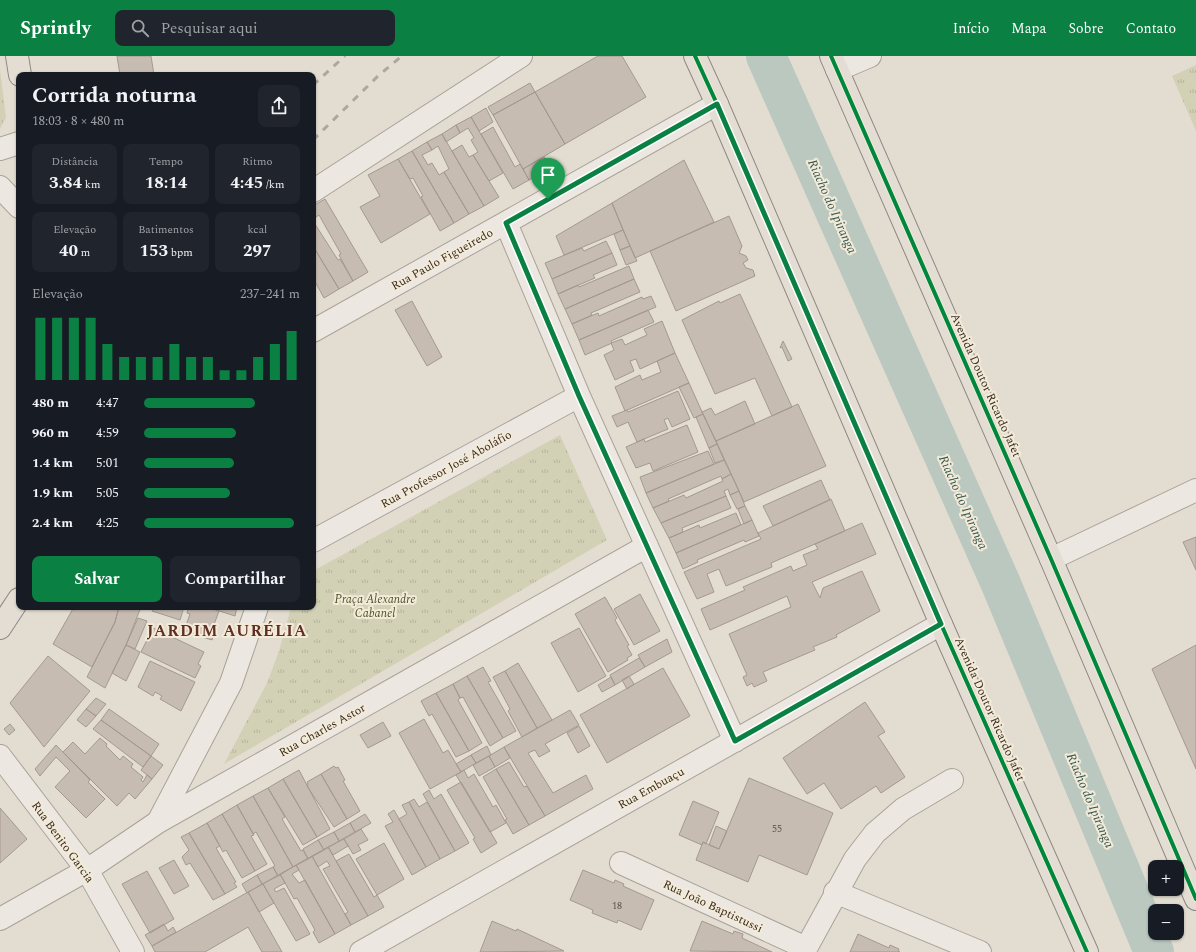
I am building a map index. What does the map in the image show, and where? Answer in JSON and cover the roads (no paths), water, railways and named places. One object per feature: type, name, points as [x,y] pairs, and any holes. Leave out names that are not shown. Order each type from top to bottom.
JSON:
[{"type":"main road","points":[[17,56],[20,72]]},
{"type":"main road","name":"Avenida Doutor Ricardo Jafet","points":[[694,56],[717,104],[941,624],[1087,952]]},
{"type":"main road","name":"Avenida Doutor Ricardo Jafet","points":[[834,63],[1051,559],[1196,899]]},
{"type":"main road","points":[[0,628],[16,604]]},
{"type":"street","points":[[316,189],[521,56]]},
{"type":"street","points":[[834,63],[870,56]]},
{"type":"street","name":"Rua Paulo Figueiredo","points":[[316,329],[717,104]]},
{"type":"street","points":[[0,149],[16,145]]},
{"type":"street","points":[[0,187],[16,204]]},
{"type":"street","points":[[506,223],[579,396],[735,741]]},
{"type":"street","name":"Rua Professor José Aboláfio","points":[[316,539],[579,396]]},
{"type":"street","points":[[1051,559],[1196,490]]},
{"type":"street","name":"Rua Charles Astor","points":[[0,919],[87,870],[158,822],[647,546]]},
{"type":"street","points":[[158,822],[232,683],[257,610]]},
{"type":"street","name":"Rua Embuaçu","points":[[361,952],[941,624]]},
{"type":"street","name":"Rua Benito Garcia","points":[[0,756],[87,870],[133,952]]},
{"type":"street","points":[[805,950],[835,892],[855,859],[875,833],[903,809],[952,780]]},
{"type":"street","name":"Rua João Baptistussi","points":[[620,863],[805,950]]},
{"type":"street","points":[[835,892],[980,952]]},
{"type":"waterway","name":"Riacho do Ipiranga","points":[[766,56],[1001,584],[1154,952]]},
{"type":"railway","points":[[316,82],[345,56]]},
{"type":"railway","points":[[316,137],[379,75],[402,56]]},
{"type":"district","name":"JARDIM AURÉLIA","points":[[227,630]]},
{"type":"park label","name":"Praça Alexandre Cabanel","points":[[375,606]]}]
